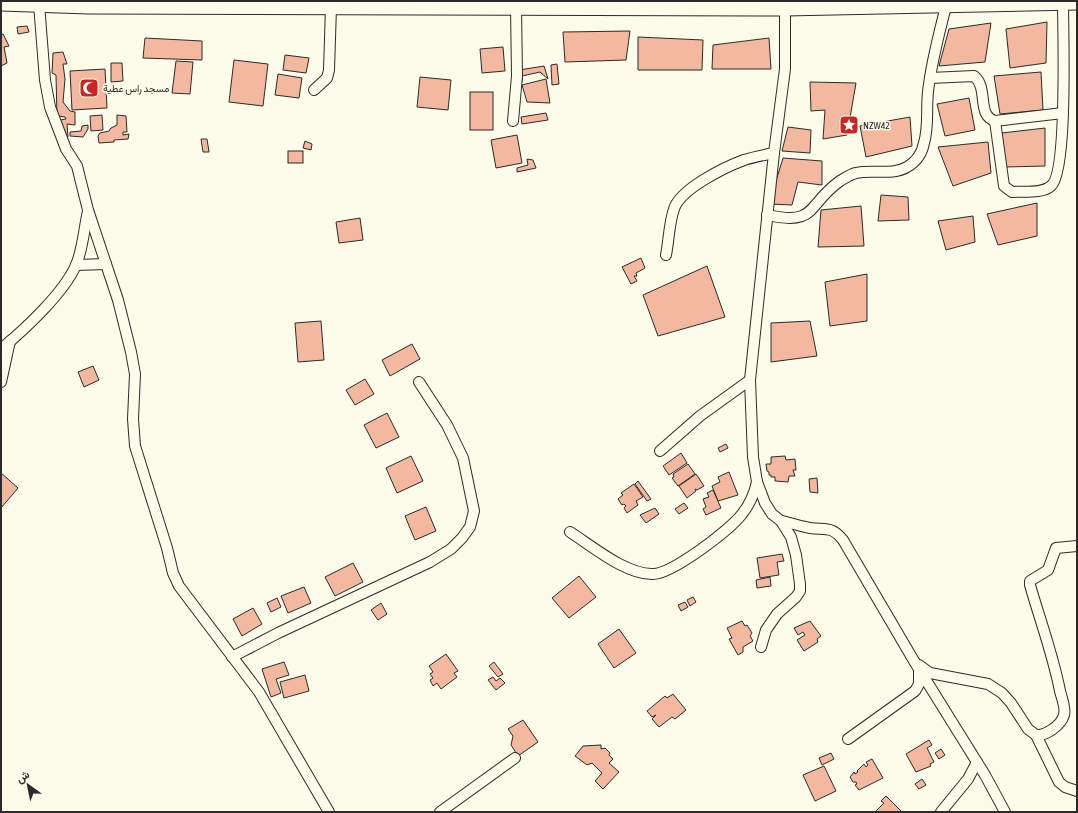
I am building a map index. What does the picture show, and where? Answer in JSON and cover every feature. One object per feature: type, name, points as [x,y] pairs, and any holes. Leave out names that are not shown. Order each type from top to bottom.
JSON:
[{"type":"main road","points":[[1,3],[331,7],[364,4],[516,7],[541,4],[656,4],[785,8],[945,3],[1070,2]]},
{"type":"street","points":[[996,121],[1004,186],[1012,192],[1045,190],[1051,186],[1057,175],[1063,113],[1070,2]]},
{"type":"street","points":[[767,215],[791,219],[802,218],[809,213],[832,188],[856,173],[895,172],[913,164],[919,156],[924,144],[928,124],[930,78],[945,3]]},
{"type":"street","points":[[39,4],[45,80],[50,107],[66,149],[77,166],[88,210],[118,300],[134,367],[132,419],[135,446],[167,548],[173,573],[179,586],[259,692],[329,812]]},
{"type":"street","points":[[314,90],[327,78],[329,70],[331,7]]},
{"type":"street","points":[[513,121],[517,70],[516,7]]},
{"type":"street","points":[[761,647],[766,630],[777,614],[796,597],[800,591],[796,555],[791,537],[781,521],[772,514],[765,502],[757,482],[753,457],[750,380],[767,215],[785,69],[785,8]]},
{"type":"street","points":[[930,78],[974,76],[982,86],[985,114],[989,119],[996,121],[1063,113]]},
{"type":"street","points":[[666,255],[674,208],[679,198],[700,183],[743,160],[774,153]]},
{"type":"street","points":[[1,349],[64,285],[76,265],[88,210]]},
{"type":"street","points":[[76,265],[106,264]]},
{"type":"street","points":[[1,382],[10,341]]},
{"type":"street","points":[[660,451],[700,416],[750,380]]},
{"type":"street","points":[[232,657],[278,633],[430,562],[451,549],[470,527],[474,511],[463,458],[447,425],[419,382]]},
{"type":"street","points":[[570,532],[628,568],[653,574],[669,570],[729,528],[742,515],[753,498],[757,482]]},
{"type":"street","points":[[781,521],[811,528],[827,528],[837,532],[977,762],[1005,812]]},
{"type":"street","points":[[1036,735],[1043,736],[1058,724],[1064,717],[1064,707],[1056,669],[1030,581],[1048,570],[1056,548],[1077,546]]},
{"type":"street","points":[[917,665],[930,673],[988,684],[1002,693],[1011,703],[1028,729],[1036,735],[1059,782],[1065,788],[1077,791]]},
{"type":"street","points":[[848,739],[915,691],[920,684],[917,665]]},
{"type":"street","points":[[440,812],[515,758]]},
{"type":"street","points":[[941,812],[968,779],[977,762]]},
{"type":"building","points":[[1047,22],[1046,63],[1010,68],[1006,29]]},
{"type":"building","points":[[991,23],[985,62],[939,66],[949,29]]},
{"type":"building","points":[[27,26],[29,32],[18,34],[17,27]]},
{"type":"building","points":[[630,31],[626,60],[565,62],[563,32]]},
{"type":"building","points":[[3,34],[9,46],[4,47],[7,63],[1,66],[1,35]]},
{"type":"building","points":[[638,37],[703,40],[702,70],[638,70]]},
{"type":"building","points":[[145,38],[202,41],[202,60],[143,58]]},
{"type":"building","points":[[769,38],[771,69],[712,69],[713,45]]},
{"type":"building","points":[[503,47],[505,71],[482,73],[480,49]]},
{"type":"building","points":[[63,52],[67,64],[63,64],[65,79],[63,102],[70,111],[75,112],[75,125],[67,124],[68,137],[63,137],[60,120],[66,119],[65,117],[57,116],[56,75],[52,73],[53,53]]},
{"type":"building","points":[[285,55],[309,58],[306,73],[283,70]]},
{"type":"building","points":[[234,60],[268,64],[263,106],[229,102]]},
{"type":"building","points":[[176,61],[193,62],[190,94],[172,93]]},
{"type":"building","points":[[111,63],[122,63],[123,81],[111,82]]},
{"type":"building","points":[[557,64],[559,84],[552,85],[551,65]]},
{"type":"building","points":[[544,66],[548,79],[540,72],[522,76],[522,82],[518,83],[519,70]]},
{"type":"building","points":[[105,69],[107,108],[72,110],[70,71]]},
{"type":"building","points":[[1041,72],[1043,110],[1000,114],[994,76]]},
{"type":"building","points":[[278,74],[302,78],[299,98],[275,95]]},
{"type":"building","points":[[420,77],[451,80],[448,110],[417,107]]},
{"type":"building","points":[[546,79],[550,103],[527,102],[522,85]]},
{"type":"building","points":[[810,82],[856,83],[847,135],[823,139],[825,110],[811,111]]},
{"type":"building","points":[[470,92],[493,92],[493,130],[470,130]]},
{"type":"building","points":[[969,98],[975,130],[945,136],[937,104]]},
{"type":"building","points":[[546,113],[548,120],[522,124],[521,117]]},
{"type":"building","points":[[102,115],[103,130],[91,131],[90,116]]},
{"type":"building","points":[[117,115],[126,116],[127,132],[123,132],[123,135],[129,134],[128,139],[99,143],[98,136],[100,133],[109,131],[117,125]]},
{"type":"building","points":[[910,117],[912,146],[866,157],[860,126]]},
{"type":"building","points":[[88,125],[88,129],[83,137],[70,136],[70,132],[81,131],[82,126]]},
{"type":"building","points":[[788,127],[811,130],[810,153],[782,151]]},
{"type":"building","points":[[1045,128],[1045,166],[1005,167],[1002,133]]},
{"type":"building","points":[[517,135],[522,163],[496,168],[491,140]]},
{"type":"building","points":[[201,139],[207,139],[209,152],[203,152]]},
{"type":"building","points":[[305,141],[312,144],[311,150],[303,148]]},
{"type":"building","points":[[988,142],[991,173],[953,186],[938,147]]},
{"type":"building","points":[[288,151],[303,151],[303,163],[288,163]]},
{"type":"building","points":[[783,158],[822,161],[822,185],[798,182],[792,205],[769,204]]},
{"type":"building","points":[[527,159],[533,160],[536,168],[517,172],[517,168],[528,165]]},
{"type":"building","points":[[881,195],[908,197],[909,220],[878,221]]},
{"type":"building","points":[[1037,203],[1037,236],[998,245],[987,214]]},
{"type":"building","points":[[861,206],[864,246],[818,247],[821,210]]},
{"type":"building","points":[[973,216],[975,242],[946,250],[938,221]]},
{"type":"building","points":[[360,218],[363,240],[339,243],[336,222]]},
{"type":"building","points":[[641,258],[645,268],[636,273],[637,276],[634,276],[637,281],[631,284],[622,267]]},
{"type":"building","points":[[707,266],[725,317],[658,336],[643,295]]},
{"type":"building","points":[[867,274],[867,321],[830,326],[825,282]]},
{"type":"building","points":[[321,321],[324,360],[298,362],[295,323]]},
{"type":"building","points":[[810,321],[817,356],[771,362],[771,323]]},
{"type":"building","points":[[412,344],[420,359],[390,376],[382,360]]},
{"type":"building","points":[[93,366],[99,380],[84,387],[78,372]]},
{"type":"building","points":[[365,379],[374,394],[355,405],[346,390]]},
{"type":"building","points":[[387,413],[399,437],[376,448],[364,425]]},
{"type":"building","points":[[726,444],[728,448],[720,452],[718,448]]},
{"type":"building","points":[[681,453],[687,463],[669,475],[663,466]]},
{"type":"building","points":[[411,456],[423,481],[397,493],[386,468]]},
{"type":"building","points":[[785,456],[786,460],[795,459],[796,470],[793,470],[795,476],[789,476],[788,482],[775,481],[775,477],[771,477],[771,475],[769,475],[766,464],[771,464],[771,457]]},
{"type":"building","points":[[688,464],[695,474],[678,486],[672,478],[674,477],[673,474]]},
{"type":"building","points":[[729,472],[738,495],[718,501],[712,486],[720,482],[718,477]]},
{"type":"building","points":[[1,473],[18,488],[1,508]]},
{"type":"building","points":[[696,474],[704,486],[697,490],[695,489],[696,491],[687,498],[679,486]]},
{"type":"building","points":[[817,478],[818,493],[810,492],[809,479]]},
{"type":"building","points":[[638,481],[651,499],[647,501],[635,484]]},
{"type":"building","points":[[634,484],[643,497],[636,501],[638,505],[627,513],[624,508],[626,506],[624,504],[622,505],[618,499],[623,495],[621,493]]},
{"type":"building","points":[[713,490],[721,508],[706,515],[703,509],[706,507],[703,499],[709,497],[707,493]]},
{"type":"building","points":[[684,503],[688,508],[679,514],[675,509]]},
{"type":"building","points":[[426,507],[436,531],[415,540],[405,516]]},
{"type":"building","points":[[655,508],[659,514],[646,523],[640,515]]},
{"type":"building","points":[[782,554],[784,561],[777,562],[779,575],[760,578],[757,558]]},
{"type":"building","points":[[353,563],[363,582],[335,596],[325,577]]},
{"type":"building","points":[[579,576],[596,597],[569,618],[552,598]]},
{"type":"building","points":[[770,577],[771,586],[757,588],[756,580]]},
{"type":"building","points":[[304,587],[311,603],[288,613],[281,596]]},
{"type":"building","points":[[693,597],[696,602],[690,606],[687,600]]},
{"type":"building","points":[[277,598],[281,607],[271,612],[267,603]]},
{"type":"building","points":[[685,602],[688,607],[681,611],[678,605]]},
{"type":"building","points":[[381,603],[387,614],[378,620],[371,610]]},
{"type":"building","points":[[253,608],[262,624],[242,636],[233,619]]},
{"type":"building","points":[[742,621],[745,626],[747,625],[752,633],[750,636],[753,641],[743,647],[743,652],[738,655],[729,639],[732,638],[727,628]]},
{"type":"building","points":[[810,621],[821,636],[817,639],[818,642],[804,651],[797,640],[805,635],[803,632],[798,635],[794,628]]},
{"type":"building","points":[[619,629],[636,653],[614,668],[598,644]]},
{"type":"building","points":[[446,654],[458,671],[454,673],[457,677],[441,689],[437,683],[433,686],[430,680],[433,678],[430,674],[433,672],[429,666]]},
{"type":"building","points":[[284,662],[289,675],[276,679],[281,693],[271,697],[262,669]]},
{"type":"building","points":[[494,662],[503,674],[498,677],[489,666]]},
{"type":"building","points":[[305,675],[309,691],[284,698],[280,682]]},
{"type":"building","points":[[493,677],[496,681],[500,678],[505,683],[496,690],[488,680]]},
{"type":"building","points":[[673,694],[686,710],[675,719],[672,717],[659,727],[652,719],[656,715],[652,717],[647,711],[665,696],[667,698]]},
{"type":"building","points":[[523,720],[538,742],[518,756],[511,745],[513,736],[508,729]]},
{"type":"building","points":[[929,740],[932,745],[927,748],[934,762],[930,764],[931,766],[916,772],[906,754]]},
{"type":"building","points":[[601,745],[601,749],[605,748],[613,759],[609,763],[619,772],[603,789],[595,781],[602,773],[592,763],[587,765],[575,756],[583,746]]},
{"type":"building","points":[[941,749],[945,755],[939,759],[935,753]]},
{"type":"building","points":[[831,753],[834,759],[822,765],[819,758]]},
{"type":"building","points":[[872,759],[883,778],[859,790],[855,785],[857,784],[856,782],[853,782],[850,777],[854,772],[855,774],[858,772],[857,771],[864,764],[866,767],[868,765],[866,762]]},
{"type":"building","points":[[824,766],[836,791],[815,801],[803,775]]},
{"type":"building","points":[[922,779],[926,785],[919,789],[915,784]]},
{"type":"building","points":[[886,796],[902,812],[875,812],[884,803],[881,801]]},
{"type":"place","name":"مسجد راس عطية","points":[[89,88]]},
{"type":"place","name":"NZW42","points":[[849,125]]}]
